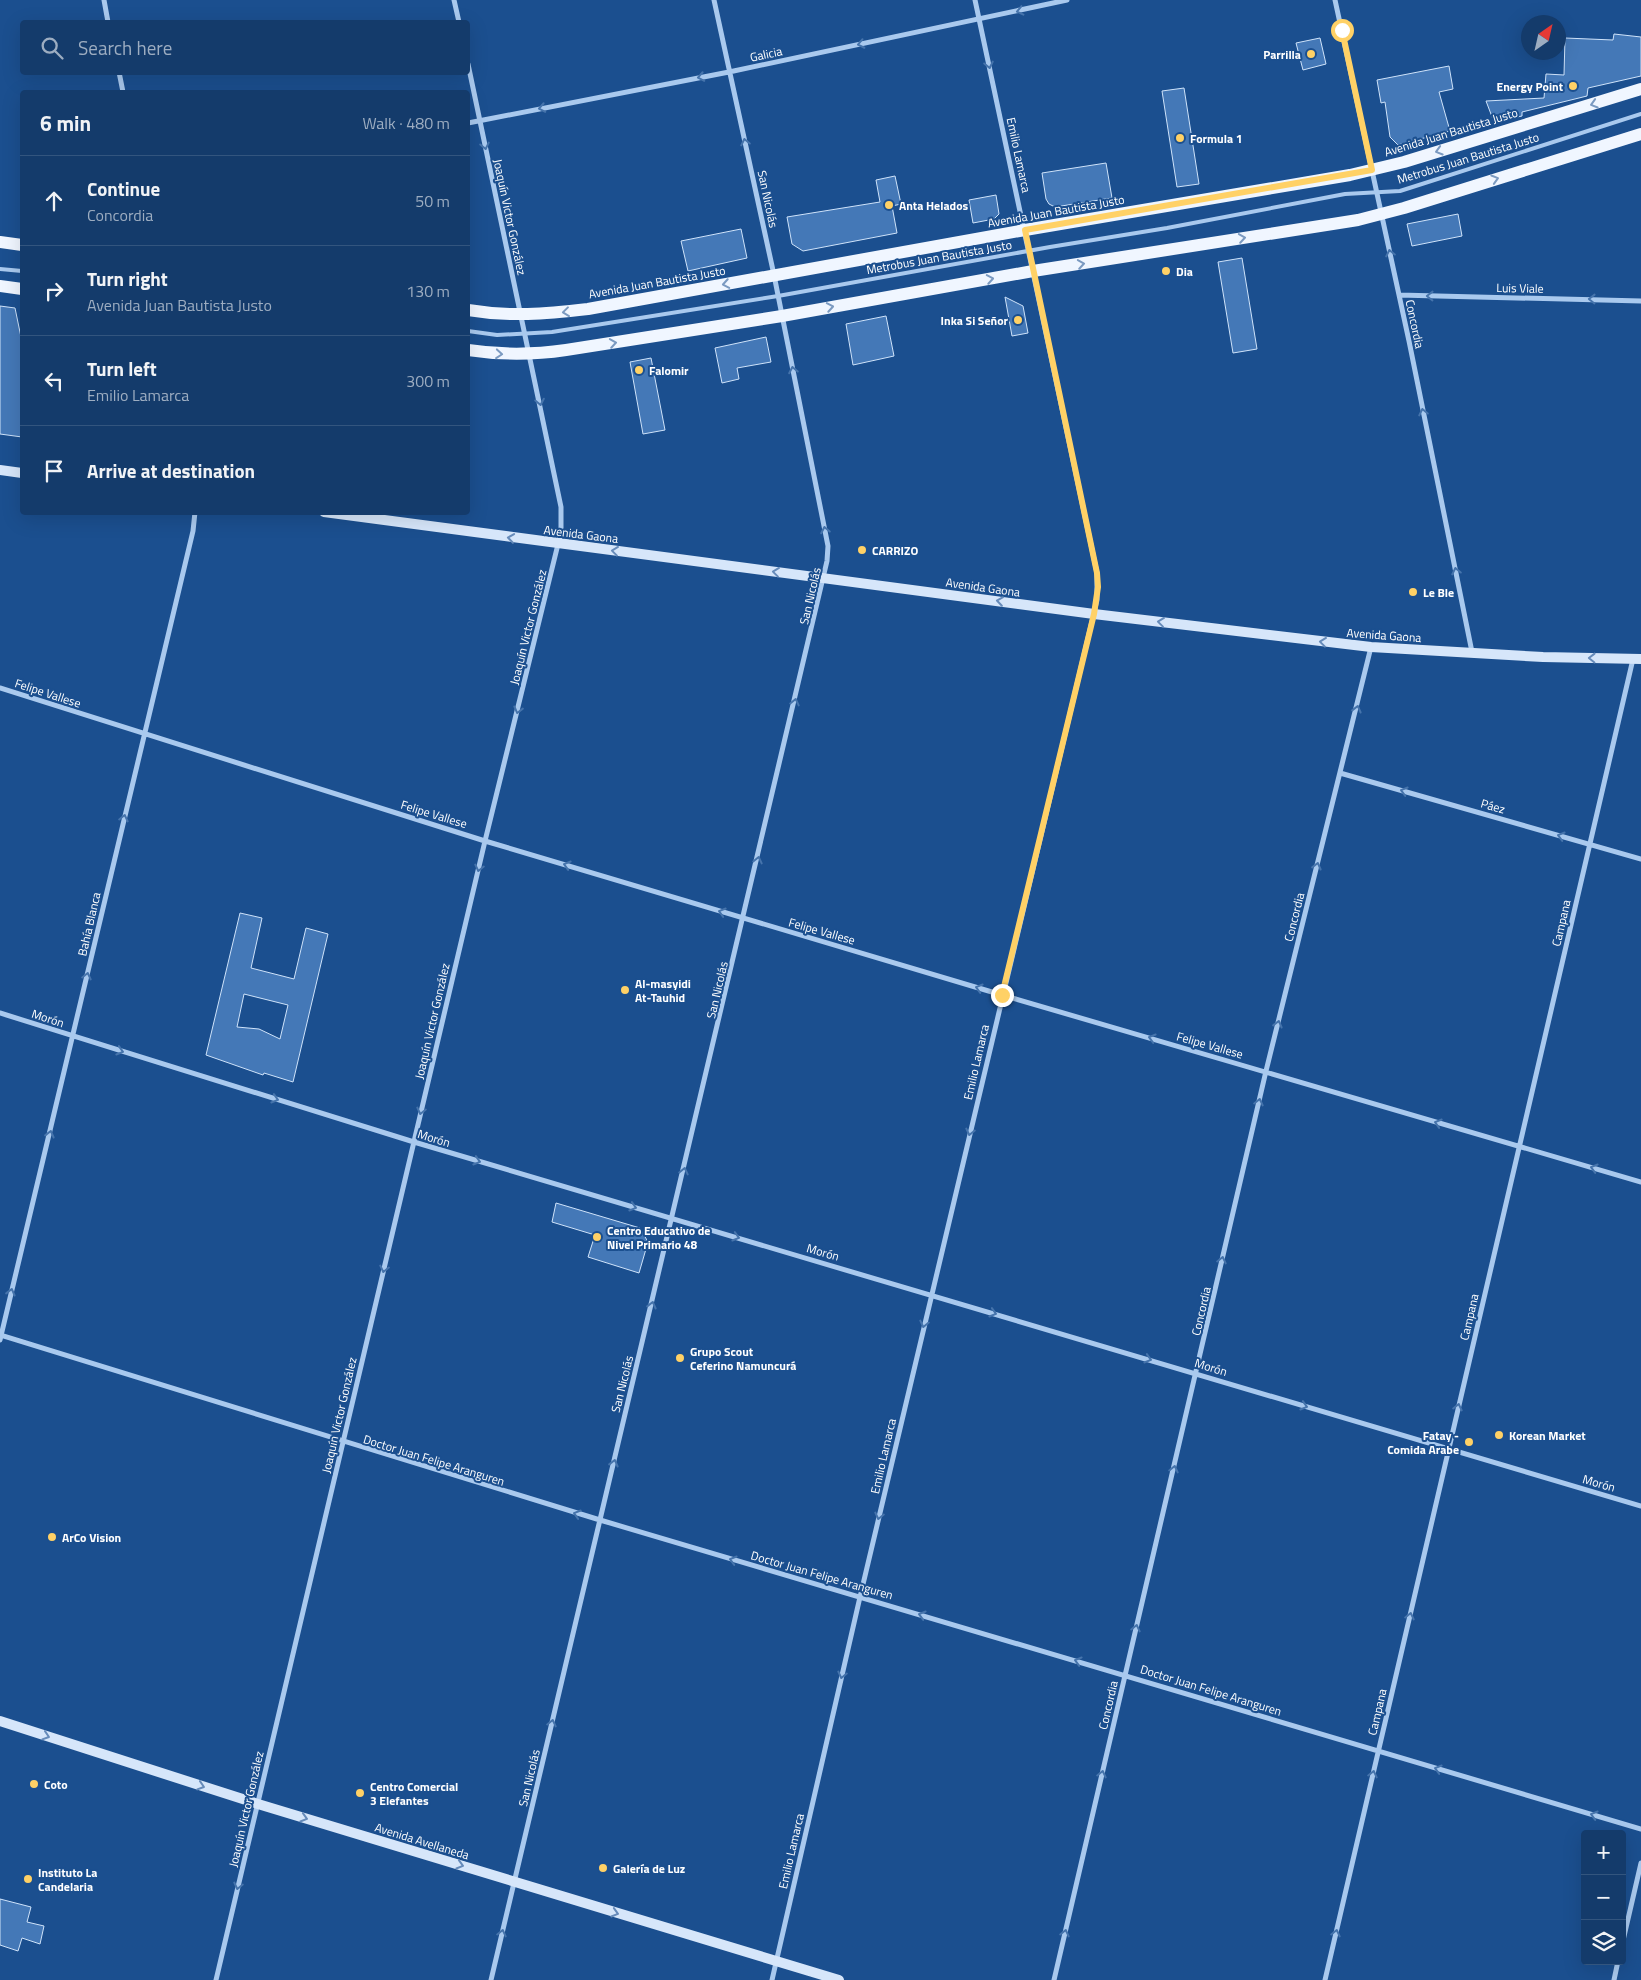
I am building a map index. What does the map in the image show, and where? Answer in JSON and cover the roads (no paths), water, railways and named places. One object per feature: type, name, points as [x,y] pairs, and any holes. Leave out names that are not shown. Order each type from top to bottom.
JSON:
[{"type":"main road","name":"Avenida Juan Bautista Justo","points":[[470,310],[521,315],[588,309],[1372,170],[1404,162],[1641,89]]},
{"type":"main road","points":[[470,350],[501,354],[530,354],[782,316],[1033,271],[1382,215],[1641,134]]},
{"type":"main road","points":[[0,242],[20,245]]},
{"type":"main road","points":[[0,286],[20,289]]},
{"type":"main road","points":[[0,470],[20,473]]},
{"type":"main road","name":"Avenida Gaona","points":[[346,515],[1094,614],[1371,647],[1637,659]]},
{"type":"main road","name":"Avenida Avellaneda","points":[[0,1721],[258,1804],[838,1980]]},
{"type":"street","points":[[104,0],[108,20]]},
{"type":"street","points":[[454,0],[459,20]]},
{"type":"street","name":"San Nicolás","points":[[492,1980],[824,578],[828,546],[774,275],[714,0]]},
{"type":"street","name":"Emilio Lamarca","points":[[772,1980],[860,1597],[1094,614],[1098,587],[1097,573],[975,0]]},
{"type":"street","name":"Galicia","points":[[470,122],[729,72],[1067,0]]},
{"type":"street","name":"Concordia","points":[[1335,0],[1399,295],[1472,653]]},
{"type":"street","name":"Joaquín Victor González","points":[[216,1980],[485,841],[559,544],[562,521],[561,507],[470,74]]},
{"type":"street","points":[[120,75],[123,90]]},
{"type":"street","name":"Luis Viale","points":[[1399,295],[1641,301]]},
{"type":"street","name":"Bahía Blanca","points":[[0,1337],[193,531],[195,515]]},
{"type":"street","name":"Concordia","points":[[1054,1980],[1266,1071],[1371,647]]},
{"type":"street","name":"Campana","points":[[1325,1980],[1590,844],[1637,659]]},
{"type":"street","name":"Felipe Vallese","points":[[0,688],[485,841],[744,919],[1641,1182]]},
{"type":"street","name":"Páez","points":[[1340,773],[1641,859]]},
{"type":"street","name":"Morón","points":[[0,1013],[414,1142],[932,1294],[1641,1506]]},
{"type":"street","name":"Doctor Juan Felipe Aranguren","points":[[0,1337],[600,1520],[1641,1829]]},
{"type":"street","points":[[1626,1928],[1641,1863]]},
{"type":"street","points":[[1614,1980],[1617,1965]]},
{"type":"lane","name":"Metrobus Juan Bautista Justo","points":[[470,330],[497,335],[525,334],[778,296],[1167,228],[1345,194],[1408,189],[1641,114]]},
{"type":"lane","points":[[0,269],[20,271]]},
{"type":"place","name":"Parrilla","points":[[1311,54]]},
{"type":"place","name":"Energy Point","points":[[1573,86]]},
{"type":"place","name":"Formula 1","points":[[1180,138]]},
{"type":"place","name":"Anta Helados","points":[[889,205]]},
{"type":"place","name":"Dia","points":[[1166,271]]},
{"type":"place","name":"Inka Si Señor","points":[[1018,320]]},
{"type":"place","name":"Falomir","points":[[639,370]]},
{"type":"place","name":"CARRIZO","points":[[862,550]]},
{"type":"place","name":"Le Ble","points":[[1413,592]]},
{"type":"place","name":"Al-masyidi At-Tauhid","points":[[625,990]]},
{"type":"place","name":"Centro Educativo de Nivel Primario 48","points":[[597,1237]]},
{"type":"place","name":"Grupo Scout Ceferino Namuncurá","points":[[680,1358]]},
{"type":"place","name":"Korean Market","points":[[1499,1435]]},
{"type":"place","name":"Fatay - Comida Arabe","points":[[1469,1442]]},
{"type":"place","name":"ArCo Vision","points":[[52,1537]]},
{"type":"place","name":"Coto","points":[[34,1784]]},
{"type":"place","name":"Centro Comercial 3 Elefantes","points":[[360,1793]]},
{"type":"place","name":"Galería de Luz","points":[[603,1868]]},
{"type":"place","name":"Instituto La Candelaria","points":[[28,1879]]}]
